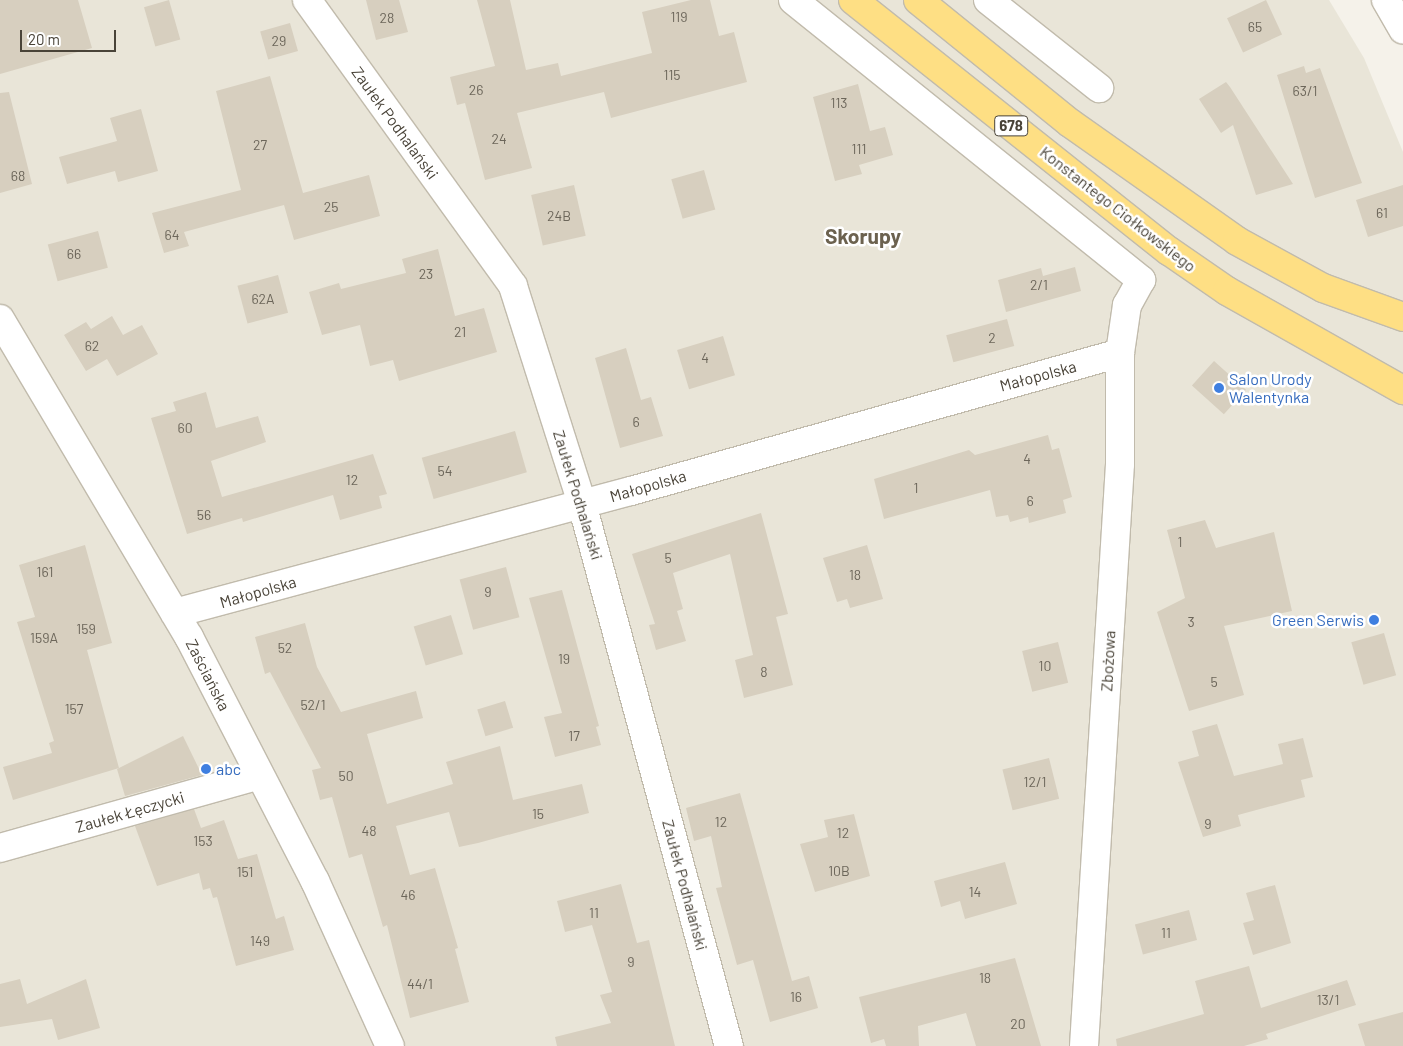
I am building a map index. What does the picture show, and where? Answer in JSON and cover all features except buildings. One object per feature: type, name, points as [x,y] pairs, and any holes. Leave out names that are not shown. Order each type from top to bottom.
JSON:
[{"type":"highway","name":"Konstantego Ciołkowskiego","points":[[853,0],[1170,251],[1227,291],[1403,390]]},
{"type":"highway","name":"678","points":[[918,0],[1070,123],[1237,241],[1323,288],[1403,317]]},
{"type":"street","name":"Zaułek Podhalański","points":[[307,0],[513,286],[582,504],[729,1046]]},
{"type":"street","name":"Zbożowa","points":[[792,0],[1141,280],[1127,305],[1120,353],[1120,464],[1084,1046]]},
{"type":"street","points":[[988,0],[1099,88]]},
{"type":"street","points":[[1386,0],[1403,30]]},
{"type":"street","name":"Zaściańska","points":[[0,319],[175,613],[315,881],[390,1046]]},
{"type":"street","name":"Małopolska","points":[[175,613],[582,504],[1120,353]]},
{"type":"street","name":"Zaułek Łęczycki","points":[[0,848],[260,776]]},
{"type":"shaded area","points":[[0,0],[1329,0],[1364,58],[1403,152],[1403,1046],[0,1046]]},
{"type":"place","name":"Salon Urody Walentynka","points":[[1219,388]]},
{"type":"place","name":"Green Serwis","points":[[1374,620]]},
{"type":"place","name":"abc","points":[[206,769]]},
{"type":"district","name":"Skorupy","points":[[863,236]]}]
